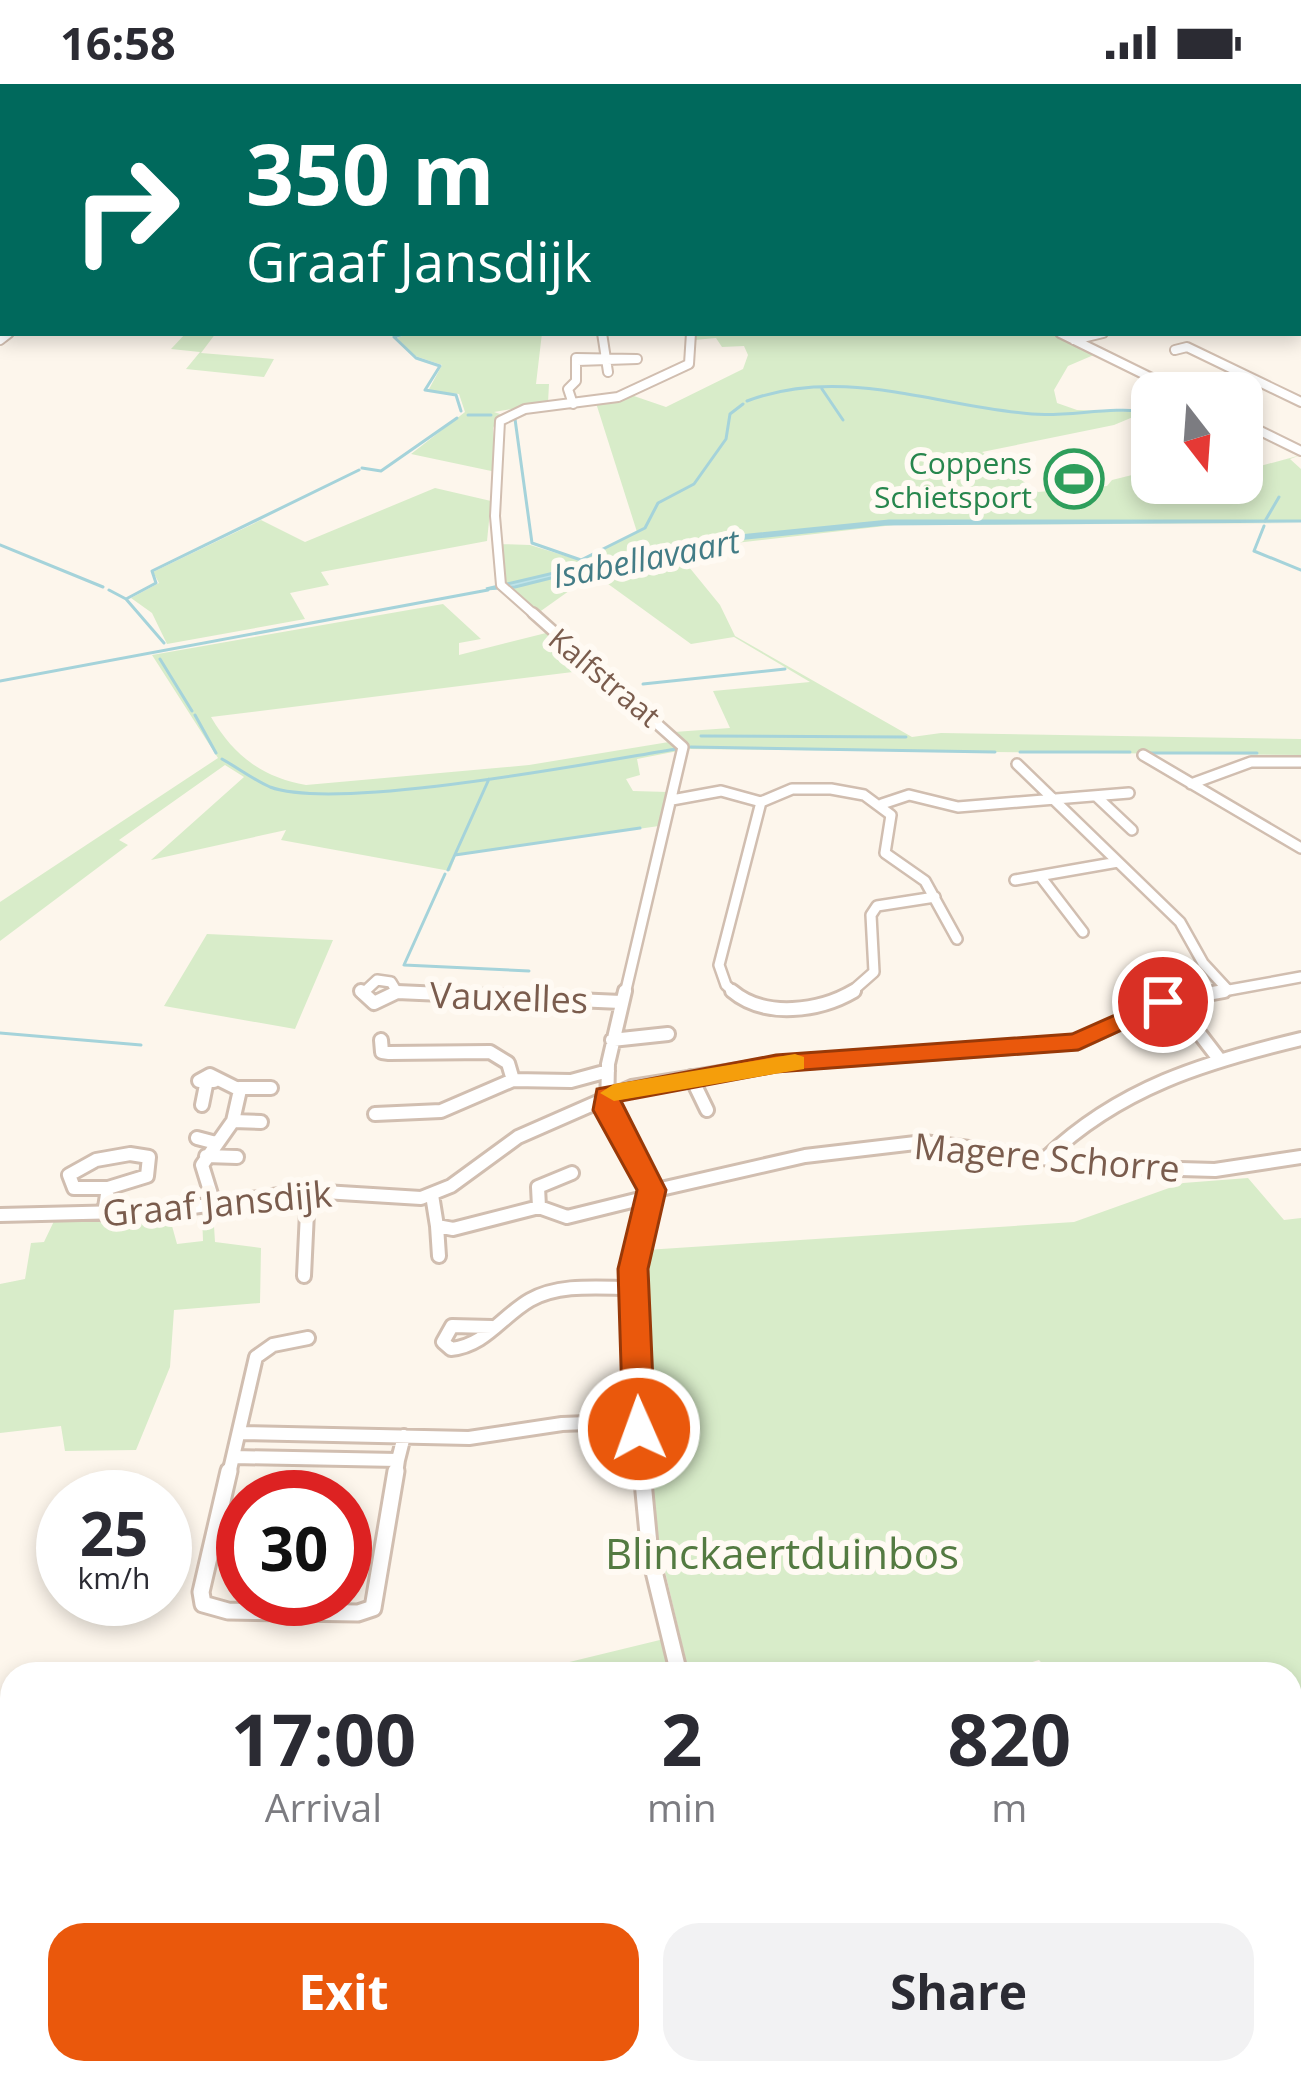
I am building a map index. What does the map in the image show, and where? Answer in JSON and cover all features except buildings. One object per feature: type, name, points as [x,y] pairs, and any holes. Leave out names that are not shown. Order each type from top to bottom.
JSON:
[{"type":"street","points":[[602,336],[608,372]]},
{"type":"street","name":"Kalfstraat","points":[[607,1095],[612,1040],[684,752],[680,741],[503,588],[496,567],[497,426],[519,411],[618,397],[656,381],[689,364],[691,336]]},
{"type":"street","points":[[1066,336],[1139,372]]},
{"type":"street","points":[[1074,340],[1091,336]]},
{"type":"street","points":[[1175,350],[1187,347],[1237,372]]},
{"type":"street","points":[[573,404],[568,389],[576,381],[577,361],[604,359]]},
{"type":"street","points":[[1263,385],[1301,402]]},
{"type":"street","points":[[1263,432],[1301,451]]},
{"type":"street","points":[[1143,755],[1301,848]]},
{"type":"street","points":[[1191,784],[1251,762],[1301,762]]},
{"type":"street","points":[[1017,764],[1180,922],[1203,963],[1227,989]]},
{"type":"street","points":[[672,800],[695,800],[721,791],[760,802],[806,788],[846,790],[882,804],[922,795],[958,807],[1130,793]]},
{"type":"street","points":[[1096,796],[1132,830]]},
{"type":"street","points":[[760,802],[719,965],[725,985],[743,1000],[797,1007],[860,990],[874,972],[871,916],[877,906],[935,897]]},
{"type":"street","points":[[882,804],[892,826],[883,842],[885,853],[926,881],[957,939]]},
{"type":"street","points":[[1015,880],[1118,862]]},
{"type":"street","points":[[1040,876],[1083,932]]},
{"type":"street","points":[[440,1256],[432,1195],[518,1137],[607,1095],[776,1064],[1078,1042],[1173,999],[1301,977]]},
{"type":"street","name":"Vauxelles","points":[[397,992],[621,1002]]},
{"type":"street","points":[[1173,999],[1219,1059]]},
{"type":"street","points":[[612,1040],[668,1034]]},
{"type":"street","points":[[381,1040],[382,1052],[388,1053],[490,1052],[508,1063],[513,1080]]},
{"type":"street","points":[[1046,1158],[1078,1123],[1114,1099],[1219,1059],[1301,1040]]},
{"type":"street","points":[[189,1070],[239,1088],[271,1088]]},
{"type":"street","points":[[375,1114],[441,1111],[513,1080],[571,1081],[608,1071]]},
{"type":"street","points":[[691,1077],[707,1110]]},
{"type":"street","points":[[202,1105],[208,1080]]},
{"type":"street","points":[[214,1204],[201,1173],[206,1156],[233,1120],[239,1088]]},
{"type":"street","points":[[607,1095],[607,1110],[652,1193],[636,1248],[633,1288],[639,1421],[646,1532],[676,1662]]},
{"type":"street","points":[[233,1120],[261,1122]]},
{"type":"street","points":[[197,1138],[216,1143]]},
{"type":"street","name":"Magere Schorre","points":[[539,1207],[567,1217],[652,1193],[874,1145],[948,1143],[1110,1167],[1215,1170],[1301,1157]]},
{"type":"street","points":[[146,1148],[151,1164],[147,1176],[108,1188],[74,1188],[69,1175],[82,1165],[146,1148]]},
{"type":"street","points":[[206,1156],[237,1157]]},
{"type":"street","points":[[436,1226],[453,1229],[539,1207],[538,1186],[572,1173]]},
{"type":"street","points":[[104,1214],[108,1188]]},
{"type":"street","points":[[304,1276],[308,1192]]},
{"type":"street","name":"Graaf Jansdijk","points":[[0,1215],[104,1214],[308,1192],[403,1199],[432,1195]]},
{"type":"street","points":[[492,1327],[541,1295],[633,1288]]},
{"type":"street","points":[[308,1338],[273,1345],[256,1357],[201,1592],[203,1604],[227,1611],[358,1613],[374,1608],[404,1436]]},
{"type":"street","points":[[239,1433],[469,1438],[562,1424],[639,1421]]},
{"type":"street","points":[[234,1457],[398,1460]]},
{"type":"green space","points":[[183,336],[214,336],[201,353],[274,359],[264,377],[186,369],[200,352],[171,349]]},
{"type":"green space","points":[[542,336],[536,384],[549,384],[548,403],[494,412],[500,414],[493,428],[496,472],[411,454],[465,412],[459,394],[428,391],[442,365],[415,356],[397,338]]},
{"type":"green space","points":[[694,336],[1058,336],[1096,354],[1068,366],[1054,390],[1057,403],[1077,410],[1131,412],[1131,418],[982,452],[1038,492],[1107,486],[1131,475],[1131,504],[1263,504],[1263,465],[1301,455],[1290,459],[1301,469],[1301,521],[889,521],[690,541],[585,564],[585,557],[637,532],[596,403],[631,395],[666,407],[743,369],[748,355],[744,346],[722,347],[716,338],[694,340]]},
{"type":"green space","points":[[501,428],[501,544],[499,544]]},
{"type":"green space","points":[[435,488],[491,501],[487,541],[321,572],[329,585],[290,593],[305,619],[167,644],[152,613],[131,598],[159,583],[153,572],[261,520],[305,542]]},
{"type":"green space","points":[[1301,523],[894,525],[666,551],[689,567],[720,605],[735,636],[912,737],[941,733],[1301,739],[1301,755],[689,749],[674,732],[730,728],[713,691],[810,682],[734,637],[691,644],[604,581],[583,581],[538,613],[507,588],[687,544],[885,524]]},
{"type":"green space","points":[[501,544],[530,545],[579,560],[580,566],[505,585]]},
{"type":"green space","points":[[443,604],[481,639],[459,643],[459,655],[546,633],[589,670],[211,717],[251,763],[306,785],[529,765],[675,741],[678,751],[637,759],[640,775],[626,779],[633,791],[668,792],[659,826],[456,855],[450,871],[281,840],[286,830],[151,860],[244,777],[225,765],[119,840],[128,845],[0,941],[0,902],[218,758],[152,655]]},
{"type":"green space","points":[[207,934],[333,940],[295,1029],[164,1006]]},
{"type":"green space","name":"Blinckaertduinbos","points":[[1248,1178],[1284,1220],[1301,1218],[1301,1662],[686,1662],[652,1516],[646,1250],[1074,1222],[1183,1183]]},
{"type":"green space","points":[[213,1210],[215,1242],[261,1248],[260,1303],[174,1310],[170,1367],[136,1450],[65,1451],[61,1426],[0,1433],[0,1284],[25,1279],[31,1243],[44,1242],[55,1219],[169,1215],[177,1244],[203,1241],[202,1212]]},
{"type":"green space","points":[[664,1639],[667,1662],[569,1662]]},
{"type":"water","points":[[889,521],[1301,521],[885,524],[687,544],[515,587],[486,589],[690,541]]},
{"type":"waterway","points":[[397,336],[416,358],[440,366],[425,390],[456,395],[461,411]]},
{"type":"waterway","points":[[747,401],[783,391],[853,387],[1032,414],[1131,411]]},
{"type":"waterway","points":[[822,389],[843,420]]},
{"type":"waterway","points":[[515,419],[532,543],[581,560],[645,528],[658,503],[694,484],[726,439],[730,414],[743,404]]},
{"type":"waterway","points":[[468,415],[491,415]]},
{"type":"waterway","points":[[362,468],[381,471],[457,418]]},
{"type":"waterway","points":[[126,599],[156,583],[152,571],[359,470]]},
{"type":"waterway","points":[[1265,521],[1279,497]]},
{"type":"waterway","points":[[1264,526],[1254,551],[1301,570]]},
{"type":"waterway","points":[[0,545],[103,587]]},
{"type":"waterway","points":[[109,590],[126,599]]},
{"type":"waterway","name":"Isabellavaart","points":[[0,681],[488,590]]},
{"type":"waterway","points":[[126,599],[164,643]]},
{"type":"waterway","points":[[160,659],[192,711]]},
{"type":"waterway","points":[[643,684],[785,669]]},
{"type":"waterway","points":[[195,715],[216,753]]},
{"type":"waterway","points":[[701,736],[906,737]]},
{"type":"waterway","points":[[691,747],[995,752]]},
{"type":"waterway","points":[[222,759],[270,787],[350,793],[468,782],[676,749]]},
{"type":"waterway","points":[[1020,752],[1130,752]]},
{"type":"waterway","points":[[1148,753],[1257,753]]},
{"type":"waterway","points":[[448,870],[489,779]]},
{"type":"waterway","points":[[455,855],[640,828]]},
{"type":"waterway","points":[[445,874],[404,965],[529,971]]},
{"type":"waterway","points":[[0,1033],[141,1045]]},
{"type":"slow traffic","points":[[614,1093],[656,1082],[795,1063]]},
{"type":"place","name":"Coppens Schietsport","points":[[1074,479]]},
{"type":"route","points":[[639,1429],[633,1269],[652,1190],[607,1110],[607,1095],[776,1064],[1078,1042],[1163,1002]]}]
